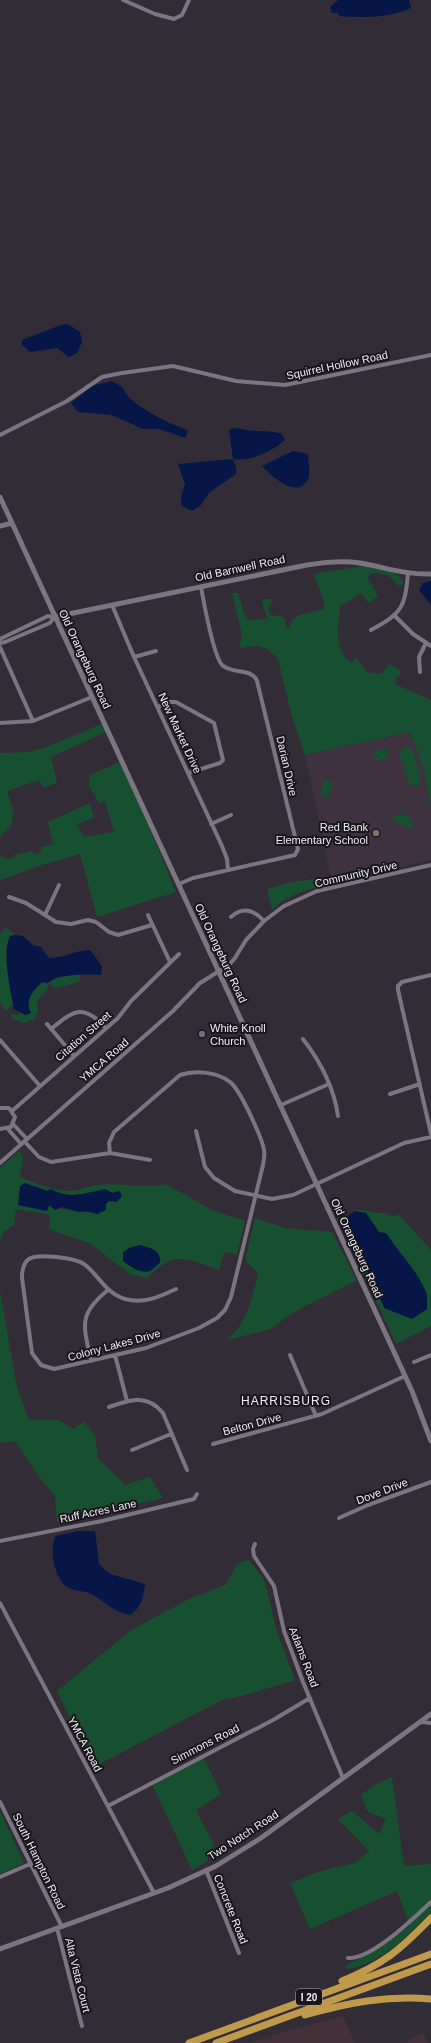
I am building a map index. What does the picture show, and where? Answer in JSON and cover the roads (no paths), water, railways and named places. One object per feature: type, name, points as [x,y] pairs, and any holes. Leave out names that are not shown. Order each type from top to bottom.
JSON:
[{"type":"highway","points":[[246,2021],[370,1969],[397,1952],[431,1918]]},
{"type":"highway","name":"I 20","points":[[189,2043],[431,1954]]},
{"type":"highway","name":"I 20","points":[[216,2043],[431,1964]]},
{"type":"highway","points":[[252,2030],[348,2003],[380,1998],[431,1999]]},
{"type":"street","points":[[123,0],[174,19],[182,15],[189,0]]},
{"type":"street","points":[[133,5],[134,0]]},
{"type":"street","name":"Squirrel Hollow Road","points":[[0,435],[67,401],[102,377],[122,373],[173,366],[188,368],[214,377],[236,381],[285,385],[431,355]]},
{"type":"street","name":"Old Orangeburg Road","points":[[0,497],[405,1376],[420,1409],[431,1441]]},
{"type":"street","points":[[0,526],[12,523]]},
{"type":"street","name":"Old Barnwell Road","points":[[54,617],[307,565],[337,561],[360,563],[408,573],[431,574]]},
{"type":"street","points":[[371,630],[395,616],[402,607],[405,598],[408,573]]},
{"type":"street","name":"Darian Drive","points":[[179,884],[193,878],[295,855],[298,849],[257,681],[251,674],[229,669],[220,661],[201,587]]},
{"type":"street","name":"New Market Drive","points":[[112,605],[134,657],[227,858],[228,870]]},
{"type":"street","points":[[0,639],[48,616],[54,617],[50,622],[0,643]]},
{"type":"street","points":[[395,616],[413,634],[431,646]]},
{"type":"street","points":[[420,672],[419,656],[426,643]]},
{"type":"street","points":[[0,647],[34,721]]},
{"type":"street","points":[[134,657],[156,651]]},
{"type":"street","points":[[0,723],[21,723],[34,721],[92,697]]},
{"type":"street","points":[[158,707],[169,702],[176,702],[214,723],[222,760],[220,763],[188,773]]},
{"type":"street","points":[[211,824],[231,815]]},
{"type":"street","name":"Community Drive","points":[[219,971],[235,958],[246,940],[264,921],[290,902],[316,891],[431,865]]},
{"type":"street","points":[[45,915],[59,885]]},
{"type":"street","points":[[9,897],[26,903],[56,922],[62,924],[88,920],[96,922],[109,932],[118,935],[152,925]]},
{"type":"street","points":[[231,917],[237,912],[247,910],[256,914],[264,921]]},
{"type":"street","points":[[148,915],[170,962]]},
{"type":"street","name":"Citation Street","points":[[12,1111],[118,1018],[154,976],[179,954]]},
{"type":"street","name":"YMCA Road","points":[[0,1163],[173,1011],[200,983],[219,971]]},
{"type":"street","points":[[196,1131],[204,1161],[209,1173],[225,1187],[272,1199],[286,1197],[317,1184],[404,1143],[431,1136],[398,986],[406,981],[431,975]]},
{"type":"street","points":[[51,1029],[72,1013],[78,1011],[91,1014],[106,1028]]},
{"type":"street","points":[[47,1024],[74,1056]]},
{"type":"street","points":[[303,1039],[316,1057],[329,1084],[338,1116]]},
{"type":"street","points":[[0,1040],[40,1086]]},
{"type":"street","name":"Colony Lakes Drive","points":[[110,1153],[110,1140],[114,1132],[175,1079],[189,1073],[218,1075],[229,1080],[238,1090],[262,1143],[264,1159],[231,1298],[225,1310],[217,1318],[199,1328],[146,1348],[54,1369],[41,1365],[32,1353],[22,1278],[23,1268],[28,1259],[37,1256],[72,1260],[83,1263],[108,1290],[125,1299],[144,1301],[161,1297],[176,1289]]},
{"type":"street","points":[[281,1106],[329,1084]]},
{"type":"street","points":[[390,1094],[420,1084]]},
{"type":"street","points":[[0,1108],[5,1107],[12,1111],[15,1117],[14,1124],[24,1141]]},
{"type":"street","points":[[8,1129],[14,1124]]},
{"type":"street","points":[[0,1129],[8,1129],[24,1141],[39,1157],[51,1162],[110,1153],[150,1160]]},
{"type":"street","points":[[91,1361],[84,1320],[92,1304],[108,1290]]},
{"type":"street","points":[[116,1355],[128,1402]]},
{"type":"street","points":[[290,1355],[316,1416]]},
{"type":"street","points":[[414,1362],[431,1355]]},
{"type":"street","name":"Belton Drive","points":[[213,1444],[332,1411],[405,1376]]},
{"type":"street","points":[[109,1407],[142,1400],[150,1401],[157,1406],[162,1413],[187,1470]]},
{"type":"street","points":[[132,1450],[171,1434]]},
{"type":"street","name":"Dove Drive","points":[[339,1518],[394,1495],[431,1482]]},
{"type":"street","name":"Ruff Acres Lane","points":[[0,1542],[194,1499],[197,1497],[197,1494]]},
{"type":"street","name":"Adams Road","points":[[255,1544],[253,1548],[254,1556],[274,1586],[282,1624],[310,1698],[343,1778]]},
{"type":"street","name":"YMCA Road","points":[[0,1603],[154,1894]]},
{"type":"street","name":"Simmons Road","points":[[108,1806],[310,1698]]},
{"type":"street","name":"Two Notch Road","points":[[0,1949],[154,1894],[206,1870],[242,1851],[431,1714]]},
{"type":"street","points":[[421,1722],[431,1723]]},
{"type":"street","name":"South Hampton Road","points":[[0,1802],[59,1928]]},
{"type":"street","points":[[0,1877],[30,1864]]},
{"type":"street","name":"Concrete Road","points":[[206,1870],[239,1953]]},
{"type":"street","points":[[348,1958],[364,1954],[398,1933],[431,1902]]},
{"type":"street","name":"Alta Vista Court","points":[[59,1928],[82,2026]]},
{"type":"water","points":[[338,0],[409,0],[411,8],[394,14],[376,16],[339,16],[338,13],[332,13],[330,7]]},
{"type":"water","points":[[68,324],[80,332],[82,342],[77,353],[69,357],[57,348],[30,352],[22,345],[22,340],[61,325]]},
{"type":"water","points":[[111,381],[123,388],[133,401],[146,410],[159,418],[188,430],[185,438],[159,429],[143,429],[112,415],[78,412],[71,403],[92,386]]},
{"type":"water","points":[[238,428],[277,433],[282,434],[285,440],[261,455],[247,459],[233,459],[229,429]]},
{"type":"water","points":[[293,451],[308,454],[309,476],[304,485],[298,487],[291,487],[278,480],[262,466]]},
{"type":"water","points":[[233,459],[236,467],[236,474],[210,492],[200,506],[192,511],[182,506],[181,497],[185,484],[178,464]]},
{"type":"water","points":[[431,581],[431,605],[419,590],[423,583]]},
{"type":"water","points":[[10,936],[23,936],[33,945],[41,947],[49,958],[90,950],[102,966],[101,975],[73,975],[59,977],[48,983],[42,982],[30,996],[28,1004],[31,1013],[25,1015],[14,1009],[8,972],[8,943]]},
{"type":"water","points":[[25,1183],[47,1191],[51,1189],[71,1195],[84,1194],[105,1189],[112,1193],[120,1191],[122,1196],[117,1202],[109,1201],[106,1204],[106,1210],[97,1214],[88,1211],[79,1212],[62,1207],[55,1210],[49,1205],[47,1211],[18,1205],[20,1186]]},
{"type":"water","points":[[355,1211],[366,1213],[379,1232],[386,1233],[421,1282],[427,1294],[427,1309],[412,1319],[384,1308],[349,1229],[346,1217]]},
{"type":"water","points":[[140,1245],[154,1250],[159,1255],[160,1263],[150,1271],[146,1272],[139,1270],[123,1261],[123,1252],[131,1247]]},
{"type":"water","points":[[78,1531],[95,1531],[99,1564],[110,1574],[145,1584],[141,1602],[137,1609],[130,1615],[124,1614],[90,1593],[69,1588],[60,1579],[54,1564],[53,1556],[56,1536]]},
{"type":"place","name":"Red Bank Elementary School","points":[[376,833]]},
{"type":"place","name":"White Knoll Church","points":[[202,1034]]},
{"type":"district","name":"HARRISBURG","points":[[286,1401]]}]
